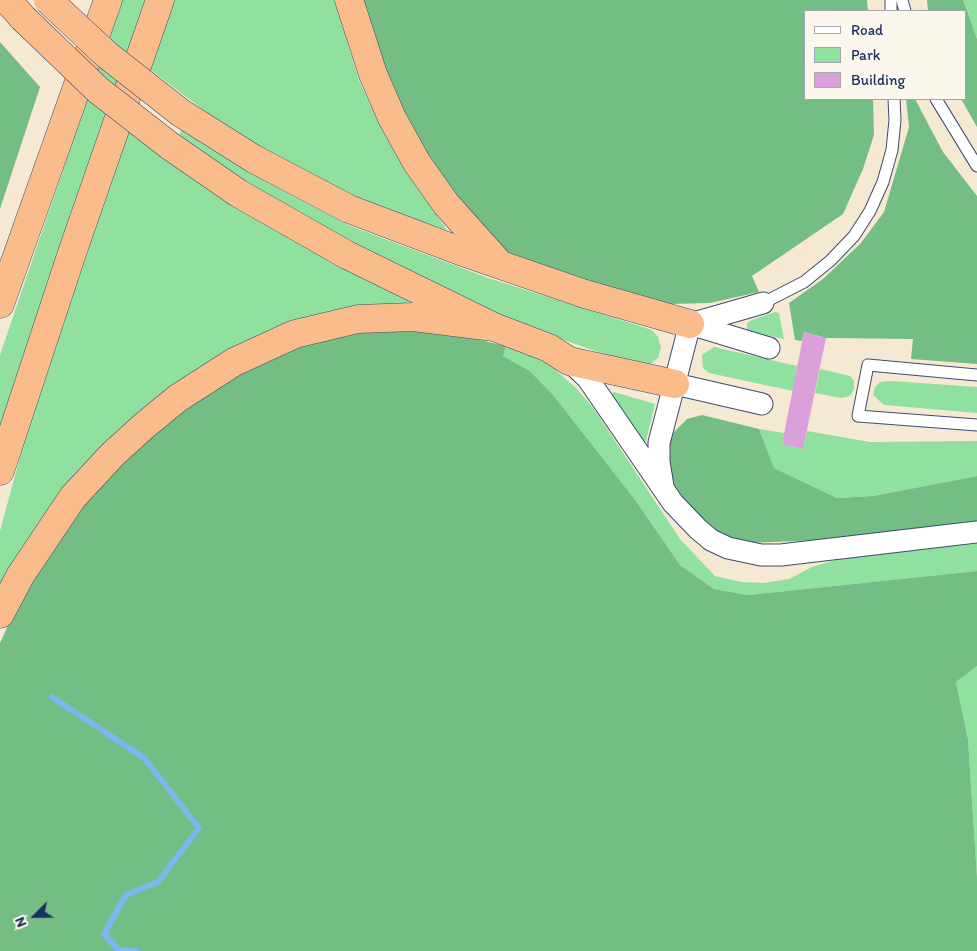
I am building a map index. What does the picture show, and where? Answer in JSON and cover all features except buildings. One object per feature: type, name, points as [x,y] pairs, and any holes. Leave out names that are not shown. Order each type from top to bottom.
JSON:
[{"type":"highway","points":[[48,0],[106,55],[181,113],[254,159],[349,209],[585,294],[690,324]]},
{"type":"highway","points":[[0,471],[72,253],[160,0]]},
{"type":"highway","points":[[350,0],[373,74],[392,118],[417,162],[446,204],[500,264]]},
{"type":"highway","points":[[0,304],[108,1]]},
{"type":"highway","points":[[15,9],[98,90],[170,146],[238,193],[347,255],[494,327],[542,344],[569,361],[675,384]]},
{"type":"highway","points":[[0,614],[20,576],[73,497],[113,454],[145,425],[178,398],[234,362],[295,334],[358,319],[403,317],[494,327]]},
{"type":"street","points":[[690,324],[763,303]]},
{"type":"street","points":[[690,324],[769,348]]},
{"type":"street","points":[[664,491],[659,462],[659,443],[690,324]]},
{"type":"street","points":[[569,361],[588,379],[664,491],[698,529],[711,540],[728,548],[761,555],[804,553],[977,532]]},
{"type":"street","points":[[675,384],[762,404]]},
{"type":"lane","points":[[763,303],[804,282],[830,261],[854,236],[870,211],[883,182],[892,150],[894,100]]},
{"type":"lane","points":[[937,100],[977,166]]},
{"type":"lane","points":[[977,375],[868,365],[858,416],[977,425]]},
{"type":"green space","points":[[121,0],[148,0],[47,284],[0,430],[0,355]]},
{"type":"green space","points":[[171,0],[334,0],[359,80],[378,122],[405,171],[447,230],[363,204],[253,148],[147,67]]},
{"type":"green space","points":[[361,0],[867,0],[868,10],[804,10],[804,100],[873,100],[874,135],[863,169],[843,214],[752,276],[759,292],[710,303],[668,304],[592,286],[505,253],[464,215],[421,147],[387,85]]},
{"type":"green space","points":[[927,0],[963,0],[967,10],[928,10]]},
{"type":"green space","points":[[963,0],[977,0],[977,39],[969,14]]},
{"type":"green space","points":[[967,10],[977,39],[977,127],[962,100],[967,100]]},
{"type":"green space","points":[[0,42],[40,87],[0,209]]},
{"type":"green space","points":[[906,100],[916,100],[943,152],[977,196],[977,364],[911,359],[913,339],[826,338],[804,332],[802,341],[795,340],[789,303],[823,279],[861,243],[884,212],[909,127]]},
{"type":"green space","points":[[124,127],[427,309],[0,586],[0,531],[36,398]]},
{"type":"green space","points":[[182,128],[267,182],[348,225],[488,278],[652,330],[658,337],[661,347],[658,358],[649,365],[635,365],[471,307],[243,184],[179,136]]},
{"type":"green space","points":[[775,312],[779,313],[784,339],[750,332],[747,329],[747,323]]},
{"type":"green space","points":[[374,325],[454,334],[506,346],[503,356],[530,371],[554,396],[636,501],[680,565],[714,589],[748,595],[977,571],[977,666],[956,682],[968,739],[977,877],[977,951],[0,951],[0,643],[26,586],[78,504],[154,429],[227,378],[302,341]]},
{"type":"green space","points":[[506,346],[534,356],[552,367],[576,388],[594,409],[680,539],[715,576],[742,582],[764,583],[789,579],[812,567],[839,559],[977,543],[977,571],[748,595],[714,589],[680,565],[636,501],[554,396],[530,371],[503,356]]},
{"type":"green space","points":[[714,347],[797,366],[793,391],[709,373],[703,368],[702,355]]},
{"type":"green space","points":[[820,369],[850,376],[854,381],[854,389],[850,396],[841,398],[815,393]]},
{"type":"green space","points":[[891,381],[977,387],[977,413],[884,405],[873,395],[875,387],[880,382]]},
{"type":"green space","points":[[614,392],[655,404],[644,449],[610,395]]},
{"type":"green space","points":[[702,415],[759,429],[774,468],[837,498],[873,496],[977,476],[977,522],[847,539],[747,543],[707,528],[684,504],[668,474],[666,452],[672,434],[687,419]]},
{"type":"green space","points":[[759,429],[784,433],[782,444],[803,449],[807,431],[870,442],[977,441],[977,476],[873,496],[837,498],[774,468]]},
{"type":"green space","points":[[977,666],[977,877],[968,739],[956,682]]},
{"type":"waterway","points":[[52,697],[144,758],[199,828],[158,882],[126,895],[104,934],[119,950],[136,951]]}]
